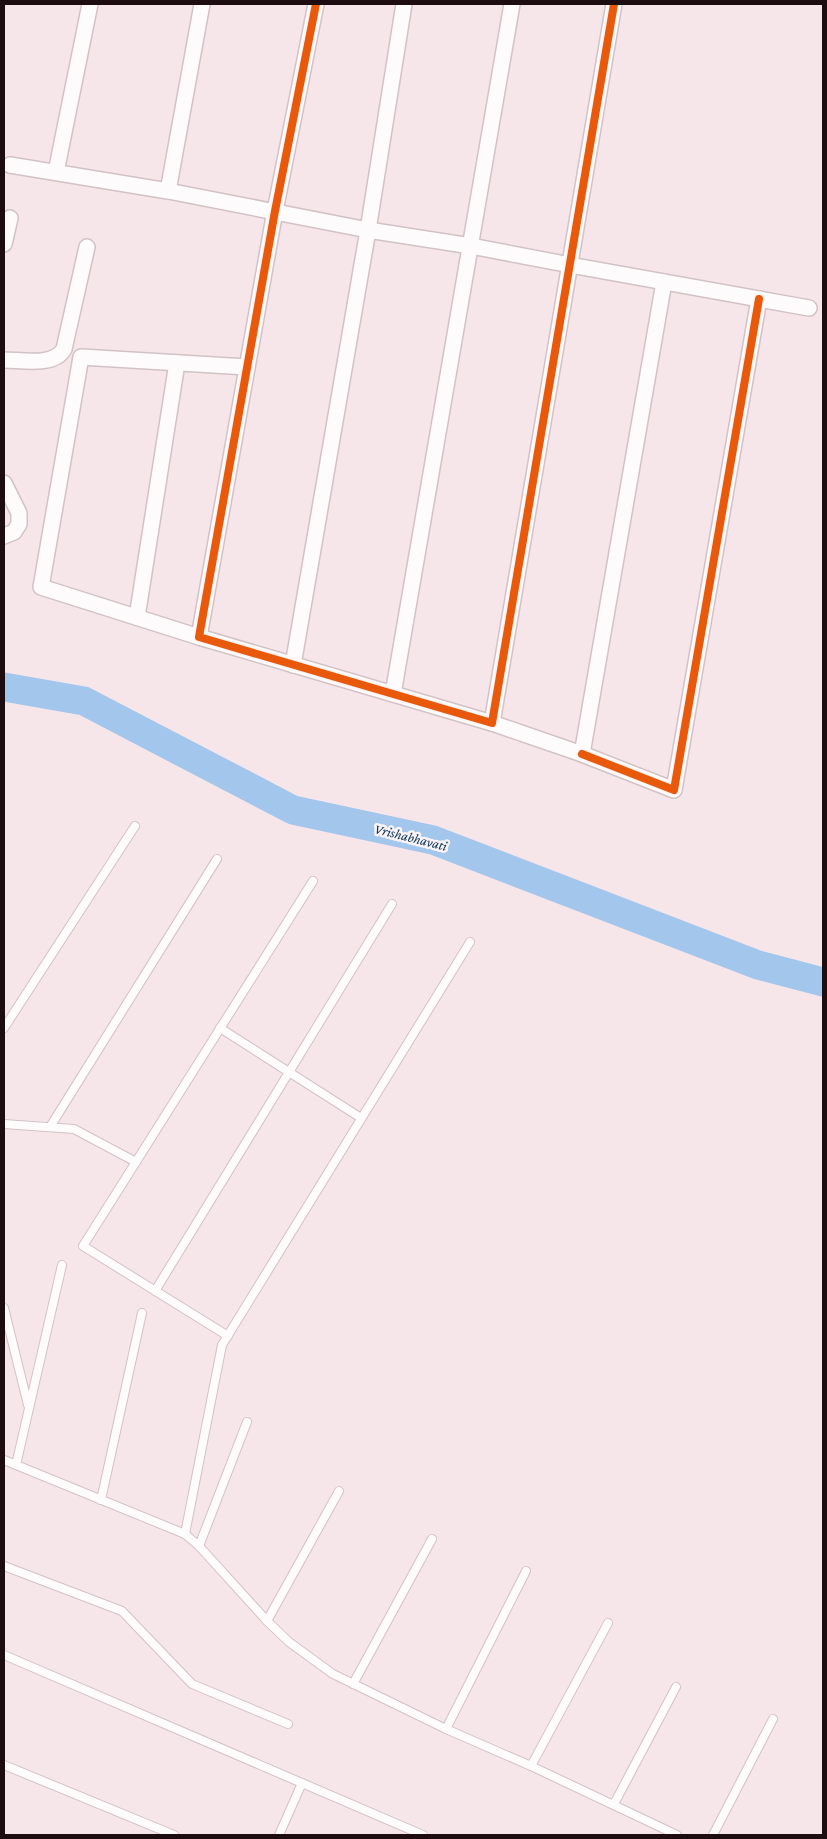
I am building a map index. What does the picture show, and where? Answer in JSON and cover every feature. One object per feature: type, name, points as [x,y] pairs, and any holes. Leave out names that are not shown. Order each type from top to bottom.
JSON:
[{"type":"street","points":[[56,172],[90,4]]},
{"type":"street","points":[[168,191],[202,4]]},
{"type":"street","points":[[199,637],[275,211],[316,4]]},
{"type":"street","points":[[293,665],[368,230],[404,4]]},
{"type":"street","points":[[393,694],[512,4]]},
{"type":"street","points":[[492,723],[614,4]]},
{"type":"street","points":[[10,165],[168,191],[368,230],[471,246],[809,308]]},
{"type":"street","points":[[4,244],[10,218]]},
{"type":"street","points":[[4,360],[43,360],[57,357],[64,349],[87,247]]},
{"type":"street","points":[[582,754],[664,282]]},
{"type":"street","points":[[247,367],[81,357],[41,586],[199,637],[492,723],[582,754],[674,790],[759,299]]},
{"type":"street","points":[[137,617],[177,363]]},
{"type":"street","points":[[4,483],[20,518],[14,532],[4,536]]},
{"type":"lane","points":[[4,1028],[135,826]]},
{"type":"lane","points":[[50,1127],[217,859]]},
{"type":"lane","points":[[228,1336],[83,1246],[313,881]]},
{"type":"lane","points":[[155,1290],[392,904]]},
{"type":"lane","points":[[185,1534],[222,1345],[470,942]]},
{"type":"lane","points":[[220,1028],[361,1118]]},
{"type":"lane","points":[[4,1124],[74,1129],[136,1162]]},
{"type":"lane","points":[[16,1465],[62,1265]]},
{"type":"lane","points":[[4,1308],[29,1408]]},
{"type":"lane","points":[[101,1500],[142,1313]]},
{"type":"lane","points":[[199,1546],[247,1422]]},
{"type":"lane","points":[[4,1460],[185,1534],[199,1546],[267,1621],[289,1642],[326,1669],[446,1729],[614,1804],[677,1835]]},
{"type":"lane","points":[[267,1621],[339,1491]]},
{"type":"lane","points":[[353,1684],[432,1539]]},
{"type":"lane","points":[[4,1566],[122,1611],[192,1684],[288,1724]]},
{"type":"lane","points":[[446,1729],[526,1571]]},
{"type":"lane","points":[[531,1766],[608,1623]]},
{"type":"lane","points":[[4,1655],[423,1835]]},
{"type":"lane","points":[[614,1804],[676,1687]]},
{"type":"lane","points":[[713,1835],[773,1719]]},
{"type":"lane","points":[[4,1765],[174,1835]]},
{"type":"lane","points":[[279,1835],[302,1783]]},
{"type":"waterway","name":"Vrishabhavati","points":[[4,687],[84,701],[293,810],[433,840],[758,965],[823,982]]},
{"type":"cycle path","points":[[316,4],[275,211],[199,637],[492,723],[614,4]]},
{"type":"cycle path","points":[[582,754],[674,790],[759,299]]}]
